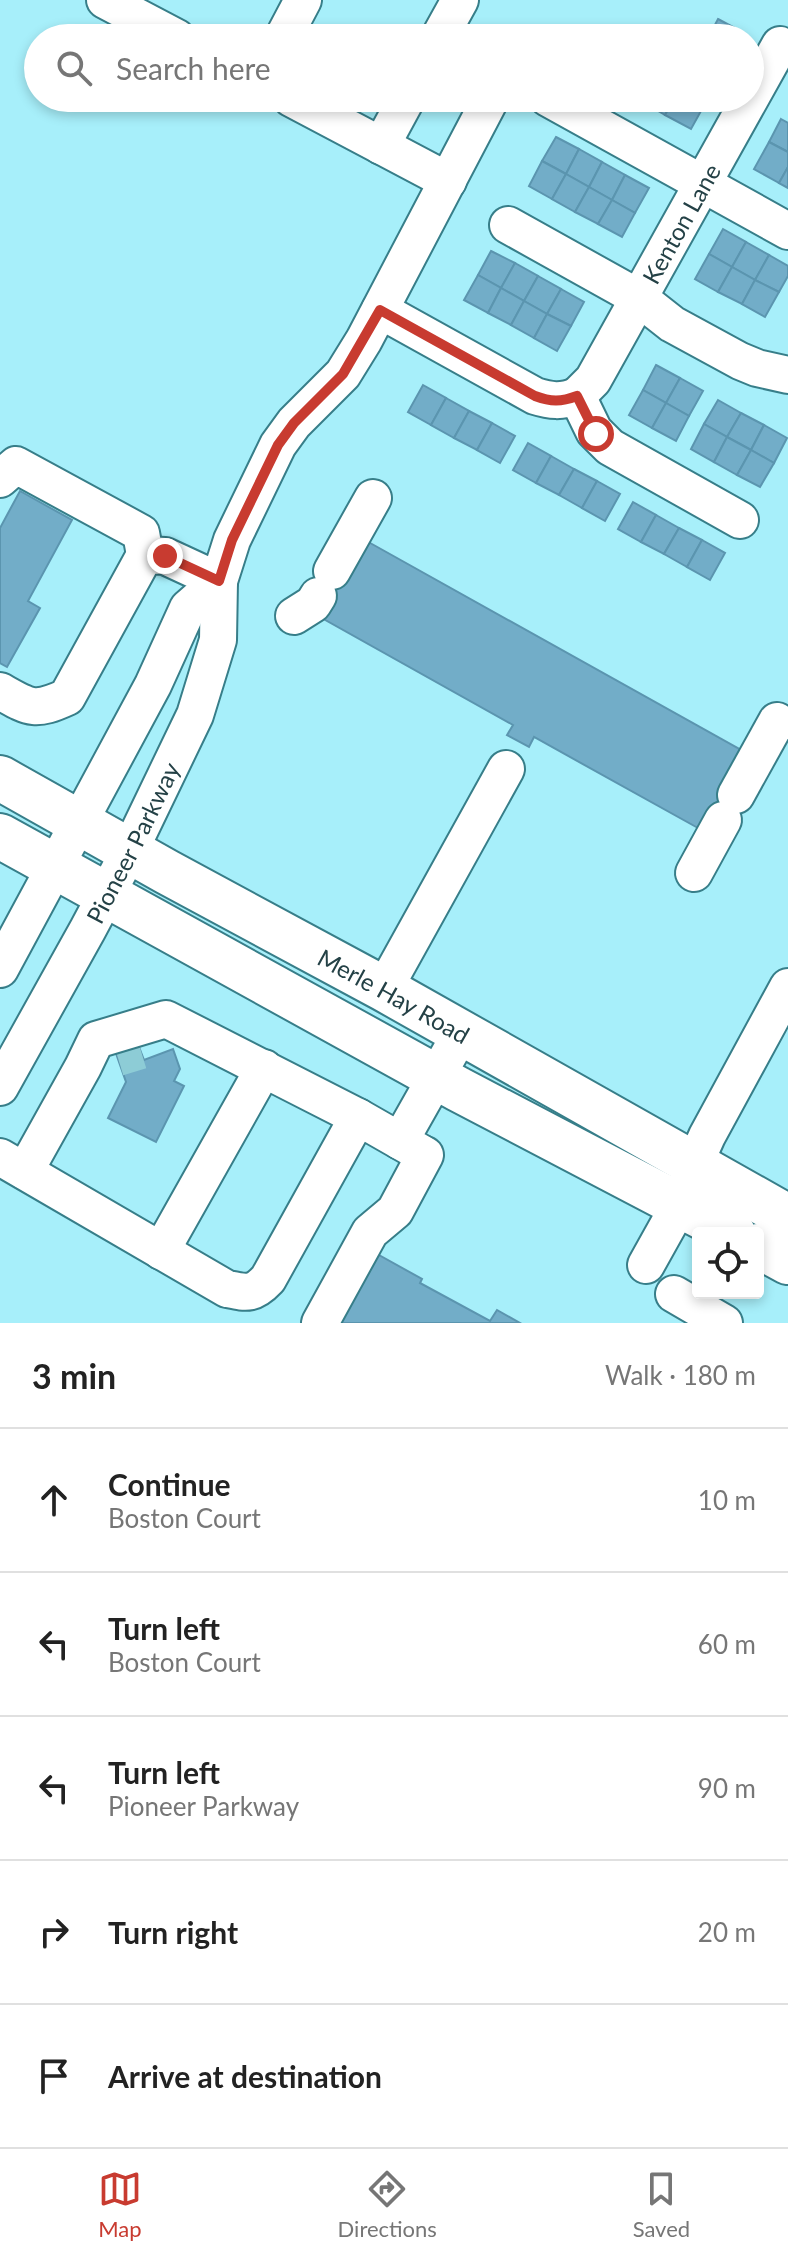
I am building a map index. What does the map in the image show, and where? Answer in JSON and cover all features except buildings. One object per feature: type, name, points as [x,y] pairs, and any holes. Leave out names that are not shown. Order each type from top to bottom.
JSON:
[{"type":"main road","name":"Merle Hay Road","points":[[0,778],[461,1033],[687,1185],[727,1227]]},
{"type":"main road","name":"Merle Hay Road","points":[[0,836],[437,1077],[687,1185],[788,1217]]},
{"type":"main road","points":[[764,1249],[788,1262]]},
{"type":"street","points":[[290,24],[303,0]]},
{"type":"street","points":[[447,24],[460,0]]},
{"type":"street","points":[[109,1],[151,24]]},
{"type":"street","name":"Kenton Lane","points":[[764,73],[780,45]]},
{"type":"street","points":[[317,112],[448,181]]},
{"type":"street","points":[[381,146],[399,112]]},
{"type":"street","name":"Pioneer Parkway","points":[[0,1087],[130,850],[195,715],[218,640],[219,581],[232,540],[278,445],[294,423],[343,374],[484,112]]},
{"type":"street","points":[[573,112],[788,231]]},
{"type":"street","name":"Kenton Lane","points":[[577,396],[593,380],[742,112]]},
{"type":"street","points":[[508,225],[639,298],[672,324],[740,361],[788,375]]},
{"type":"street","points":[[380,310],[535,396],[549,401],[564,401],[577,396],[594,431],[610,447],[740,520]]},
{"type":"street","points":[[0,479],[16,465],[141,533],[145,555],[67,697],[49,705],[28,707],[0,691]]},
{"type":"street","points":[[314,595],[373,498]]},
{"type":"street","points":[[0,969],[153,685],[188,608],[219,581],[165,556],[145,555]]},
{"type":"street","points":[[694,873],[777,721]]},
{"type":"street","points":[[384,989],[453,888],[506,769]]},
{"type":"street","points":[[646,1265],[687,1185],[707,1136],[788,987]]},
{"type":"street","points":[[358,1117],[268,1279],[259,1289],[247,1293],[227,1289],[13,1164],[83,1067],[96,1040],[166,1019],[358,1117],[422,1153]]},
{"type":"street","points":[[83,1067],[194,1032]]},
{"type":"street","points":[[320,1323],[370,1232],[399,1224],[395,1211],[422,1153],[437,1077],[461,1033]]},
{"type":"street","points":[[161,1251],[264,1068]]},
{"type":"street","points":[[674,1294],[724,1323]]},
{"type":"tunnel","points":[[118,1058],[141,1051]]},
{"type":"route","points":[[165,556],[219,581],[232,540],[278,445],[294,423],[343,374],[380,310],[535,396],[549,401],[564,401],[577,396],[596,434]]}]
